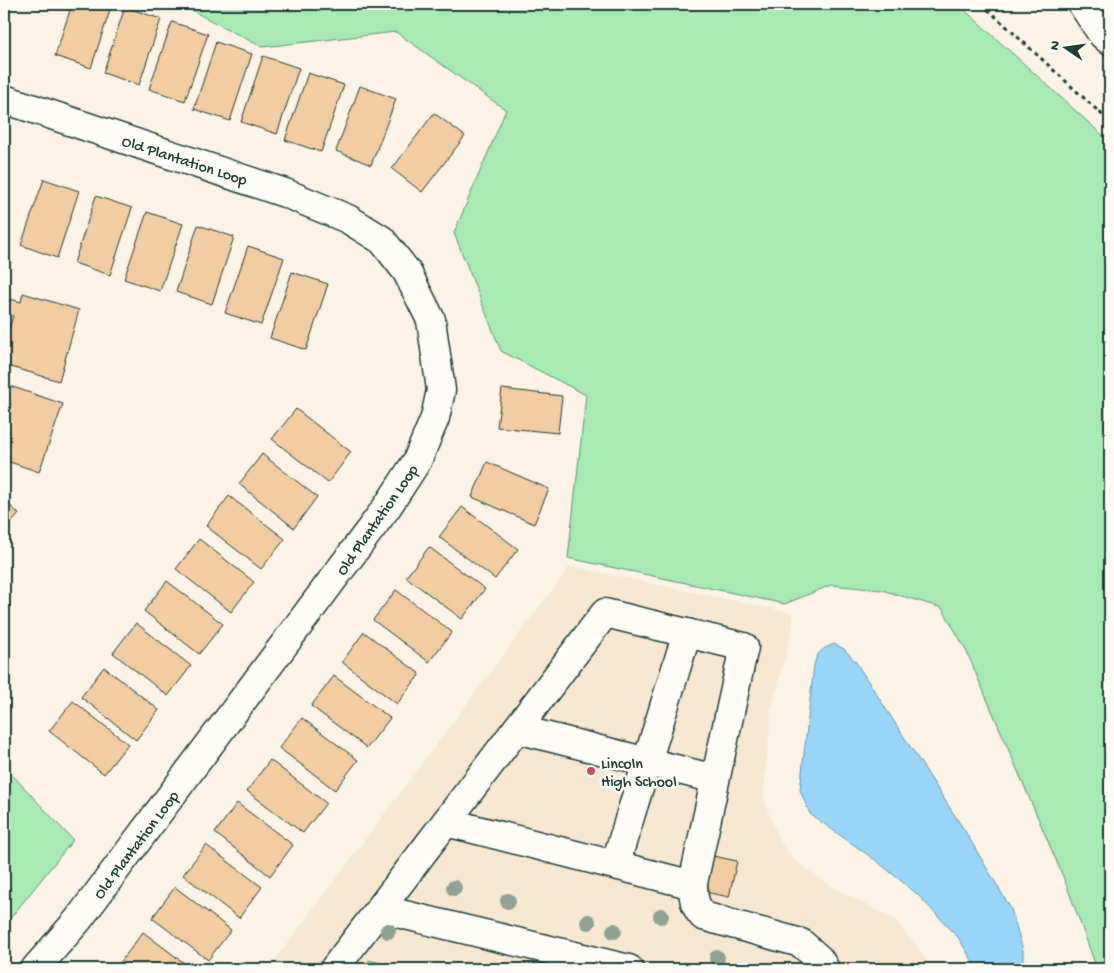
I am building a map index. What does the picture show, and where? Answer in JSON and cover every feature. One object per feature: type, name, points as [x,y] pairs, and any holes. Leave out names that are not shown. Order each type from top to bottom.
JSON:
[{"type":"street","points":[[1082,4],[1102,34],[1110,41]]},
{"type":"street","name":"Old Plantation Loop","points":[[4,99],[285,193],[348,219],[382,240],[407,272],[431,320],[441,390],[436,418],[417,461],[387,507],[78,920],[35,969]]},
{"type":"street","points":[[334,969],[605,613],[744,647],[692,885],[696,909],[703,916],[801,943],[819,959],[825,969]]},
{"type":"street","points":[[615,865],[686,633]]},
{"type":"street","points":[[517,728],[715,780]]},
{"type":"street","points":[[446,822],[692,885]]},
{"type":"street","points":[[380,909],[629,969]]},
{"type":"path","points":[[982,4],[1110,122]]},
{"type":"shaded area","name":"Lincoln High School","points":[[570,566],[793,613],[793,626],[771,712],[764,795],[768,812],[780,841],[796,862],[830,885],[896,920],[934,969],[268,969]]},
{"type":"green space","points":[[179,4],[958,4],[1110,142],[1110,969],[1097,969],[1065,881],[965,648],[942,608],[882,590],[831,585],[785,604],[568,558],[586,395],[501,351],[454,233],[506,110],[396,32],[262,47]]},
{"type":"green space","points":[[4,766],[73,840],[4,926]]},
{"type":"green space","points":[[369,960],[405,969],[367,969]]},
{"type":"water","points":[[834,644],[844,649],[855,661],[966,833],[1011,909],[1023,950],[1023,969],[977,969],[958,937],[917,894],[878,862],[810,814],[800,790],[814,665],[821,652]]},
{"type":"building","points":[[72,4],[112,4],[91,68],[55,56]]},
{"type":"building","points":[[125,7],[161,19],[139,85],[103,73]]},
{"type":"building","points":[[172,22],[208,34],[185,101],[149,89]]},
{"type":"building","points":[[216,42],[252,54],[230,121],[194,109]]},
{"type":"building","points":[[263,56],[299,68],[277,134],[241,122]]},
{"type":"building","points":[[308,73],[344,85],[321,152],[285,140]]},
{"type":"building","points":[[360,86],[396,99],[371,165],[336,151]]},
{"type":"building","points":[[434,113],[465,136],[422,192],[392,169]]},
{"type":"building","points":[[44,179],[79,191],[57,258],[21,245]]},
{"type":"building","points":[[96,196],[132,208],[110,275],[74,263]]},
{"type":"building","points":[[147,212],[183,224],[160,291],[124,279]]},
{"type":"building","points":[[198,225],[234,237],[212,304],[176,292]]},
{"type":"building","points":[[248,246],[284,258],[261,325],[225,313]]},
{"type":"building","points":[[292,272],[328,284],[306,350],[270,338]]},
{"type":"building","points":[[23,293],[79,310],[59,381],[4,365],[4,338],[6,338],[13,316],[6,313],[10,299],[21,302]]},
{"type":"building","points":[[4,384],[63,404],[39,472],[4,460]]},
{"type":"building","points":[[502,389],[562,396],[558,433],[497,427]]},
{"type":"building","points":[[296,409],[351,452],[328,483],[272,439]]},
{"type":"building","points":[[262,454],[317,497],[294,528],[239,484]]},
{"type":"building","points":[[487,462],[549,489],[534,524],[472,497]]},
{"type":"building","points":[[229,496],[285,539],[261,569],[206,526]]},
{"type":"building","points":[[4,500],[19,514],[4,531]]},
{"type":"building","points":[[462,507],[518,549],[495,579],[439,537]]},
{"type":"building","points":[[199,539],[254,582],[231,612],[176,569]]},
{"type":"building","points":[[429,547],[485,589],[462,619],[406,577]]},
{"type":"building","points":[[167,581],[223,624],[199,654],[144,611]]},
{"type":"building","points":[[396,590],[452,632],[429,662],[373,620]]},
{"type":"building","points":[[136,623],[191,666],[168,696],[113,653]]},
{"type":"building","points":[[364,632],[420,674],[397,704],[342,662]]},
{"type":"building","points":[[104,667],[159,710],[136,740],[81,697]]},
{"type":"building","points":[[334,676],[390,718],[367,748],[311,706]]},
{"type":"building","points":[[73,701],[128,744],[104,774],[49,731]]},
{"type":"building","points":[[302,718],[358,760],[335,790],[279,748]]},
{"type":"building","points":[[270,760],[326,803],[303,833],[247,791]]},
{"type":"building","points":[[237,803],[293,845],[270,876],[215,833]]},
{"type":"building","points":[[206,845],[262,887],[239,918],[183,875]]},
{"type":"building","points":[[713,856],[737,861],[729,897],[705,892]]},
{"type":"building","points":[[175,887],[231,930],[208,960],[152,918]]},
{"type":"building","points":[[143,932],[192,969],[129,969],[120,963]]},
{"type":"place","name":"Lincoln High School","points":[[591,771]]}]
